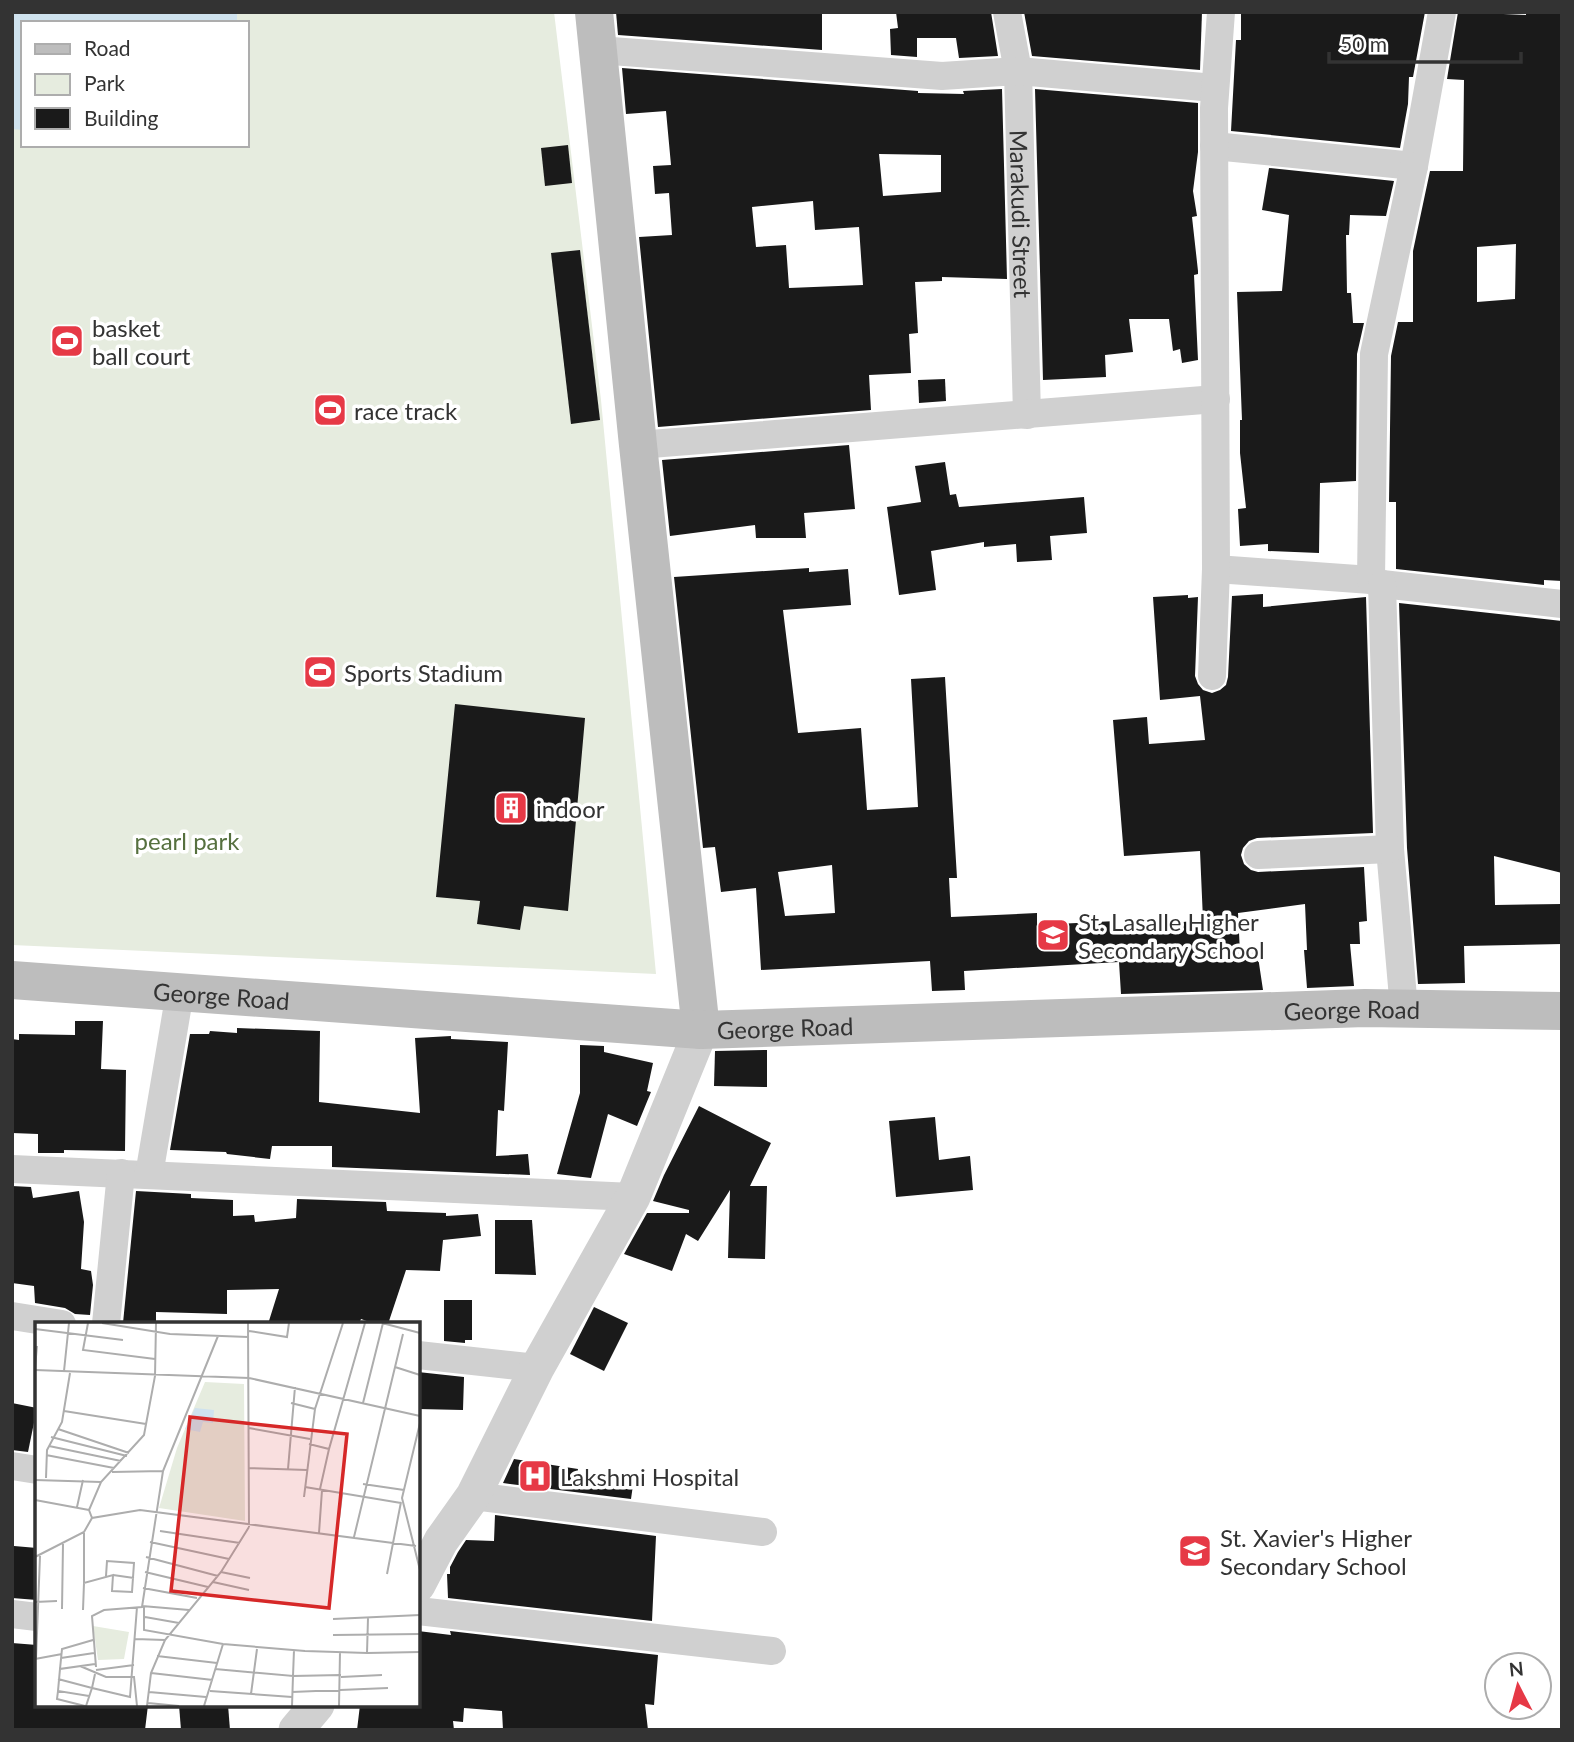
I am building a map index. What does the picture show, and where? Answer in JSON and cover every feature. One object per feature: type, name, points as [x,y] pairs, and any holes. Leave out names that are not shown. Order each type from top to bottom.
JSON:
[{"type":"main road","points":[[594,12],[701,1030]]},
{"type":"main road","name":"George Road","points":[[12,981],[701,1030],[1365,1008],[1562,1011]]},
{"type":"street","name":"Marakudi Street","points":[[1007,12],[1018,71],[1027,415]]},
{"type":"street","points":[[1212,676],[1216,569],[1214,146],[1221,12]]},
{"type":"street","points":[[1404,1009],[1390,849],[1377,582],[1374,354],[1414,166],[1442,12]]},
{"type":"street","points":[[598,50],[942,76],[1018,71],[1215,88]]},
{"type":"street","points":[[1214,146],[1414,166]]},
{"type":"street","points":[[638,445],[1216,399]]},
{"type":"street","points":[[1216,569],[1377,582],[1562,604]]},
{"type":"street","points":[[1258,855],[1390,849]]},
{"type":"street","points":[[149,1175],[180,992]]},
{"type":"street","points":[[420,1577],[430,1538],[473,1496],[537,1368],[633,1197],[701,1030]]},
{"type":"street","points":[[12,1169],[633,1197]]},
{"type":"street","points":[[106,1322],[121,1173]]},
{"type":"street","points":[[12,1316],[50,1322]]},
{"type":"street","points":[[420,1355],[537,1368]]},
{"type":"street","points":[[12,1466],[35,1469]]},
{"type":"street","points":[[473,1496],[763,1532]]},
{"type":"street","points":[[420,1611],[772,1651]]},
{"type":"street","points":[[12,1614],[35,1617]]},
{"type":"street","points":[[296,1730],[315,1707]]},
{"type":"green space","name":"Sports Stadium","points":[[12,12],[554,12],[601,400],[656,974],[12,945]]},
{"type":"water","points":[[12,12],[237,12],[237,21],[21,21],[21,130],[12,129]]},
{"type":"building","points":[[616,12],[822,12],[822,50],[618,35]]},
{"type":"building","points":[[896,12],[991,12],[998,56],[959,58],[956,38],[917,38],[917,57],[891,55],[890,29],[898,28]]},
{"type":"building","points":[[1024,12],[1202,12],[1200,70],[1032,56]]},
{"type":"building","points":[[1241,12],[1425,12],[1413,77],[1409,77],[1408,104],[1400,148],[1231,131],[1236,40],[1241,40]]},
{"type":"building","points":[[1458,12],[1526,15],[1526,12],[1562,12],[1562,581],[1544,580],[1544,585],[1396,569],[1396,502],[1389,502],[1391,356],[1398,322],[1413,322],[1413,251],[1430,171],[1463,171],[1464,80],[1447,79]],"holes":[[[1516,244],[1515,299],[1477,302],[1477,247]]]},
{"type":"building","points":[[622,68],[918,93],[964,94],[963,91],[1002,89],[1007,279],[942,277],[942,281],[915,282],[918,333],[909,334],[911,373],[869,375],[871,410],[658,427],[639,237],[672,235],[669,193],[655,194],[653,166],[671,165],[666,111],[626,114]],"holes":[[[879,154],[941,155],[941,192],[883,196]],[[813,201],[815,230],[859,227],[863,285],[789,288],[786,245],[756,247],[752,207]]]},
{"type":"building","points":[[1035,89],[1198,103],[1198,152],[1193,191],[1197,216],[1192,217],[1198,271],[1198,274],[1194,275],[1198,360],[1182,363],[1180,349],[1173,351],[1169,319],[1129,319],[1133,352],[1105,355],[1106,377],[1043,380]]},
{"type":"building","points":[[568,145],[572,183],[545,186],[541,148]]},
{"type":"building","points":[[1269,168],[1394,181],[1386,216],[1350,215],[1349,235],[1346,235],[1347,293],[1351,293],[1353,323],[1364,323],[1357,354],[1356,481],[1320,483],[1319,553],[1268,551],[1268,544],[1240,546],[1238,509],[1246,508],[1240,453],[1242,420],[1237,292],[1282,291],[1289,215],[1262,210]]},
{"type":"building","points":[[580,250],[600,420],[571,424],[551,253]]},
{"type":"building","points":[[945,379],[946,401],[919,403],[918,380]]},
{"type":"building","points":[[849,445],[855,509],[804,513],[806,538],[756,538],[755,525],[670,536],[662,460]]},
{"type":"building","points":[[945,462],[950,495],[956,494],[959,507],[1084,497],[1087,533],[1050,536],[1052,560],[1017,562],[1016,544],[984,547],[984,542],[931,551],[936,590],[899,595],[887,507],[921,502],[915,466]]},
{"type":"building","points":[[809,568],[809,572],[848,569],[851,605],[783,610],[798,733],[861,728],[867,810],[918,807],[911,679],[945,677],[957,878],[949,878],[951,917],[1037,913],[1037,925],[1116,921],[1116,934],[1184,930],[1183,922],[1203,920],[1200,851],[1124,856],[1113,720],[1147,717],[1149,744],[1205,740],[1200,696],[1160,700],[1153,597],[1198,597],[1195,676],[1203,690],[1212,693],[1226,685],[1228,677],[1232,596],[1263,594],[1263,607],[1366,597],[1373,833],[1257,838],[1249,841],[1241,855],[1244,864],[1258,872],[1364,867],[1367,921],[1359,922],[1360,944],[1350,944],[1354,986],[1307,988],[1305,904],[1238,913],[1240,953],[1257,950],[1263,990],[1121,994],[1119,962],[964,971],[965,990],[932,991],[930,961],[761,970],[756,888],[721,892],[715,847],[703,848],[674,577]],"holes":[[[832,865],[835,913],[785,916],[778,872]]]},
{"type":"building","points":[[1399,603],[1562,621],[1562,873],[1494,856],[1495,905],[1562,904],[1562,944],[1464,946],[1465,983],[1418,984],[1407,848]]},
{"type":"building","name":"indoor","points":[[455,704],[585,718],[568,911],[524,906],[520,930],[477,924],[480,901],[436,897]]},
{"type":"building","points":[[75,1021],[103,1021],[101,1069],[126,1070],[125,1151],[64,1150],[64,1153],[38,1153],[38,1134],[12,1133],[12,1039],[19,1040],[19,1034],[75,1035]]},
{"type":"building","points":[[237,1028],[320,1031],[319,1102],[420,1113],[415,1038],[451,1036],[451,1039],[508,1042],[504,1111],[498,1110],[496,1156],[528,1154],[530,1175],[332,1167],[332,1146],[272,1146],[270,1159],[226,1152],[170,1150],[190,1034],[209,1034],[210,1031],[237,1033]]},
{"type":"building","points":[[580,1045],[604,1046],[604,1052],[653,1063],[647,1091],[651,1092],[637,1126],[608,1114],[591,1178],[557,1174],[580,1093]]},
{"type":"building","points":[[767,1050],[767,1087],[714,1086],[715,1051]]},
{"type":"building","points":[[699,1106],[771,1143],[750,1186],[767,1186],[765,1259],[728,1258],[730,1190],[698,1241],[686,1234],[672,1271],[624,1254],[647,1213],[689,1213],[689,1210],[653,1201]]},
{"type":"building","points":[[935,1117],[939,1160],[970,1156],[973,1190],[896,1197],[889,1121]]},
{"type":"building","points":[[12,1186],[31,1187],[33,1198],[79,1191],[84,1222],[81,1269],[91,1271],[93,1285],[90,1315],[75,1314],[65,1308],[35,1303],[34,1286],[12,1283]]},
{"type":"building","points":[[136,1191],[233,1200],[233,1216],[254,1215],[255,1222],[296,1218],[297,1199],[386,1202],[387,1211],[446,1213],[446,1216],[478,1214],[481,1236],[443,1240],[440,1271],[406,1270],[389,1322],[361,1319],[360,1322],[269,1322],[279,1289],[227,1290],[227,1314],[156,1312],[156,1322],[123,1322]]},
{"type":"building","points":[[495,1220],[532,1220],[536,1275],[495,1274]]},
{"type":"building","points":[[444,1300],[472,1300],[472,1340],[465,1340],[465,1343],[444,1341]]},
{"type":"building","points":[[594,1307],[628,1323],[604,1371],[570,1354]]},
{"type":"building","points":[[420,1372],[464,1377],[463,1410],[420,1409]]},
{"type":"building","points":[[12,1403],[35,1408],[28,1452],[12,1450]]},
{"type":"building","points":[[514,1459],[578,1469],[577,1476],[633,1485],[631,1499],[503,1483]]},
{"type":"building","points":[[495,1515],[656,1536],[652,1621],[448,1598],[447,1574],[450,1574],[450,1567],[458,1552],[466,1540],[494,1541]]},
{"type":"building","points":[[14,1546],[35,1548],[35,1600],[12,1598]]},
{"type":"building","points":[[420,1631],[451,1635],[450,1631],[658,1655],[654,1705],[645,1704],[648,1730],[503,1730],[502,1711],[464,1708],[463,1722],[453,1721],[454,1730],[357,1730],[360,1707],[420,1707]]},
{"type":"building","points":[[12,1643],[35,1645],[35,1707],[148,1707],[145,1730],[12,1730]]},
{"type":"building","points":[[179,1707],[228,1707],[230,1730],[181,1730]]},
{"type":"place","name":"basket ball court","points":[[67,341]]},
{"type":"place","name":"race track","points":[[330,410]]},
{"type":"place","name":"Sports Stadium","points":[[320,672]]},
{"type":"place","name":"indoor","points":[[511,808]]},
{"type":"place","name":"St. Lasalle Higher Secondary School","points":[[1053,935]]},
{"type":"place","name":"Lakshmi Hospital","points":[[535,1476]]},
{"type":"place","name":"St. Xavier's Higher Secondary School","points":[[1195,1551]]},
{"type":"park label","name":"pearl park","points":[[187,840]]}]
